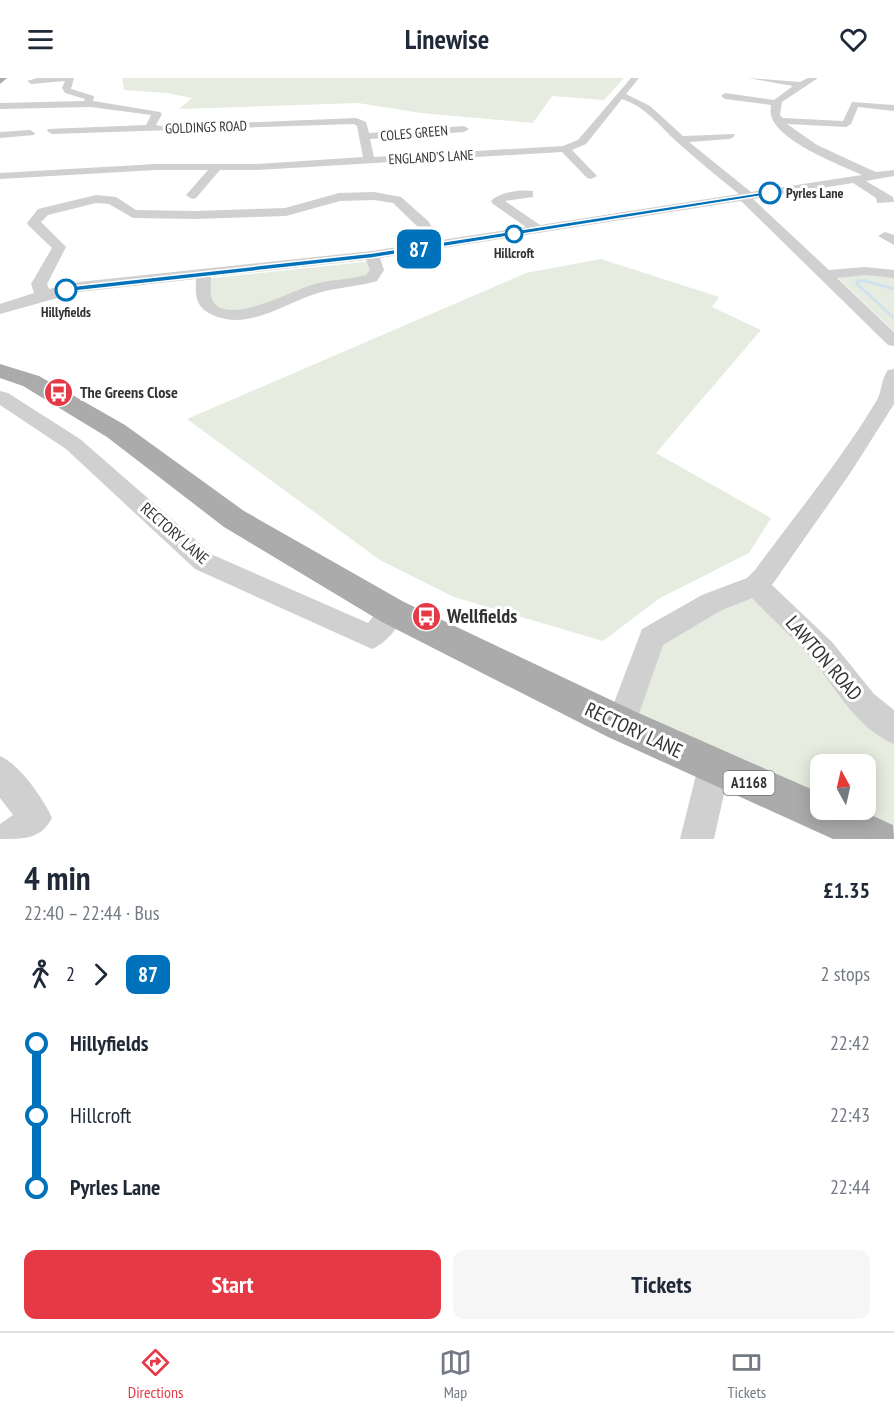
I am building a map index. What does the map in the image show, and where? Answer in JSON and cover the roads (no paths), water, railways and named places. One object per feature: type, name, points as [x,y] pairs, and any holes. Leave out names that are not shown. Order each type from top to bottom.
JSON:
[{"type":"main road","name":"RECTORY LANE","points":[[0,388],[31,381],[116,430],[234,519],[393,612],[621,724],[879,839]]},
{"type":"street","points":[[31,81],[70,78],[66,88],[68,91],[91,98],[82,104]]},
{"type":"street","name":"ENGLAND'S LANE","points":[[0,176],[156,167],[257,167],[565,148],[582,142],[635,78]]},
{"type":"street","points":[[752,78],[803,84]]},
{"type":"street","points":[[814,78],[777,103],[775,111],[779,121],[796,138],[875,177]]},
{"type":"street","points":[[622,96],[651,109],[680,139],[747,196],[894,340]]},
{"type":"street","points":[[725,96],[777,103]]},
{"type":"street","name":"GOLDINGS ROAD","points":[[0,106],[82,104],[156,112],[150,125],[152,128],[352,121],[362,123],[364,136]]},
{"type":"street","points":[[779,121],[846,124],[855,104],[894,108]]},
{"type":"street","points":[[52,131],[152,128]]},
{"type":"street","name":"COLES GREEN","points":[[364,136],[464,130]]},
{"type":"street","points":[[0,135],[30,133]]},
{"type":"street","points":[[364,136],[369,160]]},
{"type":"street","points":[[680,139],[730,136]]},
{"type":"street","points":[[565,148],[591,176]]},
{"type":"street","points":[[192,195],[217,166]]},
{"type":"street","points":[[0,309],[43,295],[79,287],[239,270],[241,260],[249,256],[278,253],[285,256],[286,265],[372,255],[894,173]]},
{"type":"street","points":[[855,179],[888,200]]},
{"type":"street","points":[[529,194],[501,198],[497,201],[539,230]]},
{"type":"street","points":[[43,295],[39,284],[59,247],[34,223],[43,212],[96,199],[112,200],[133,214],[194,215],[276,213],[298,210],[339,197],[383,196],[397,200],[405,207],[423,224],[438,246]]},
{"type":"street","points":[[204,274],[203,297],[211,308],[231,316],[250,314],[316,288],[372,278],[377,270],[372,255]]},
{"type":"street","points":[[826,275],[865,271],[894,274]]},
{"type":"street","points":[[621,724],[652,637],[711,603],[756,585],[764,578],[843,467],[888,398],[894,374]]},
{"type":"street","name":"RECTORY LANE","points":[[0,388],[74,444],[204,562],[372,637],[393,612]]},
{"type":"street","name":"LAWTON ROAD","points":[[756,585],[822,651],[864,704],[894,729]]},
{"type":"street","points":[[697,839],[714,767]]},
{"type":"street","points":[[0,772],[36,818],[8,839]]},
{"type":"waterway","points":[[894,289],[866,281],[857,281],[857,284],[894,318]]},
{"type":"place","name":"Pyrles Lane","points":[[770,193]]},
{"type":"place","name":"Hillcroft","points":[[514,234]]},
{"type":"place","name":"Hillyfields","points":[[66,290]]},
{"type":"place","name":"The Greens Close","points":[[59,392]]},
{"type":"place","name":"Wellfields","points":[[426,616]]}]
